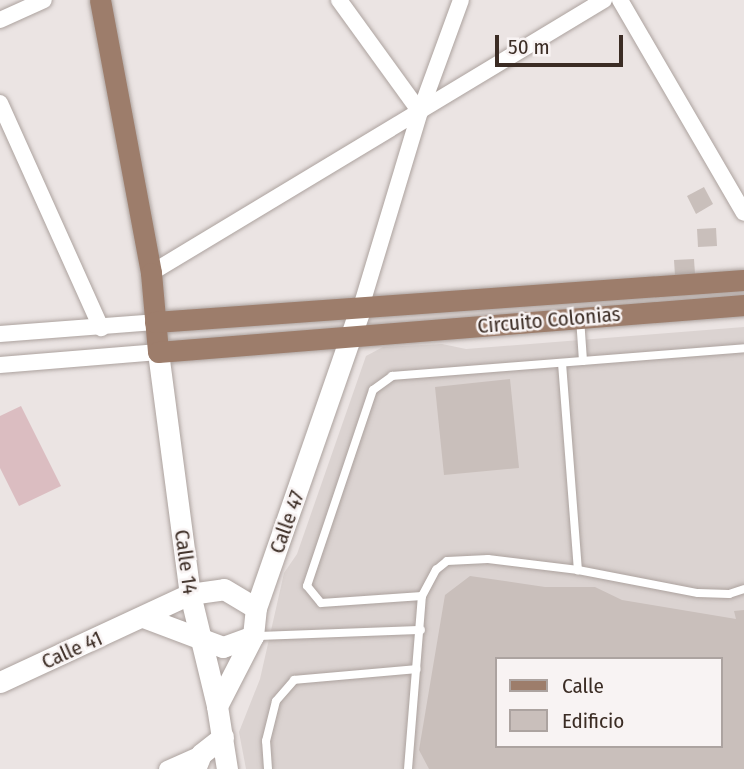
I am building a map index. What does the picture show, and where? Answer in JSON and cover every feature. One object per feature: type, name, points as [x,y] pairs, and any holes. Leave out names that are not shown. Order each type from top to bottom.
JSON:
[{"type":"main road","points":[[100,0],[151,273],[158,352]]},
{"type":"main road","name":"Circuito Colonias","points":[[155,322],[744,280]]},
{"type":"main road","name":"Circuito Colonias","points":[[158,352],[744,305]]},
{"type":"street","points":[[0,20],[44,0]]},
{"type":"street","points":[[339,0],[420,113]]},
{"type":"street","points":[[354,336],[420,113],[461,0]]},
{"type":"street","points":[[151,273],[604,0]]},
{"type":"street","points":[[620,0],[744,213]]},
{"type":"street","points":[[0,103],[101,328]]},
{"type":"street","points":[[0,334],[155,322]]},
{"type":"street","name":"Calle 47","points":[[217,706],[253,636],[256,608],[354,336]]},
{"type":"street","points":[[0,365],[158,352]]},
{"type":"street","name":"Calle 14","points":[[158,352],[190,594],[198,637],[217,706],[227,769]]},
{"type":"street","points":[[190,594],[224,589],[256,608]]},
{"type":"street","name":"Calle 41","points":[[0,682],[190,594]]},
{"type":"street","points":[[143,617],[223,647],[253,636]]},
{"type":"street","points":[[167,769],[198,761],[223,737]]},
{"type":"lane","points":[[580,317],[583,361]]},
{"type":"lane","points":[[422,596],[321,603],[307,586],[373,390],[392,376],[744,348]]},
{"type":"lane","points":[[562,363],[578,570]]},
{"type":"lane","points":[[408,769],[422,596],[436,570],[447,561],[488,559],[578,570],[698,593],[729,594],[744,589]]},
{"type":"lane","points":[[253,636],[421,630]]},
{"type":"lane","points":[[268,769],[266,741],[276,701],[294,680],[417,669]]},
{"type":"shaded area","points":[[744,327],[744,769],[246,769],[239,732],[260,679],[284,573],[297,554],[366,356],[383,347],[442,344],[466,349]]},
{"type":"shaded area","points":[[21,406],[61,486],[19,506],[0,468],[0,416]]},
{"type":"building","points":[[704,187],[713,204],[696,214],[687,196]]},
{"type":"building","points":[[716,228],[717,246],[698,247],[697,229]]},
{"type":"building","points":[[694,259],[695,274],[675,276],[674,260]]},
{"type":"building","points":[[510,379],[519,468],[444,475],[435,387]]},
{"type":"building","points":[[470,576],[545,587],[595,587],[622,600],[736,619],[734,611],[744,610],[744,769],[429,769],[419,750],[445,595]]}]
